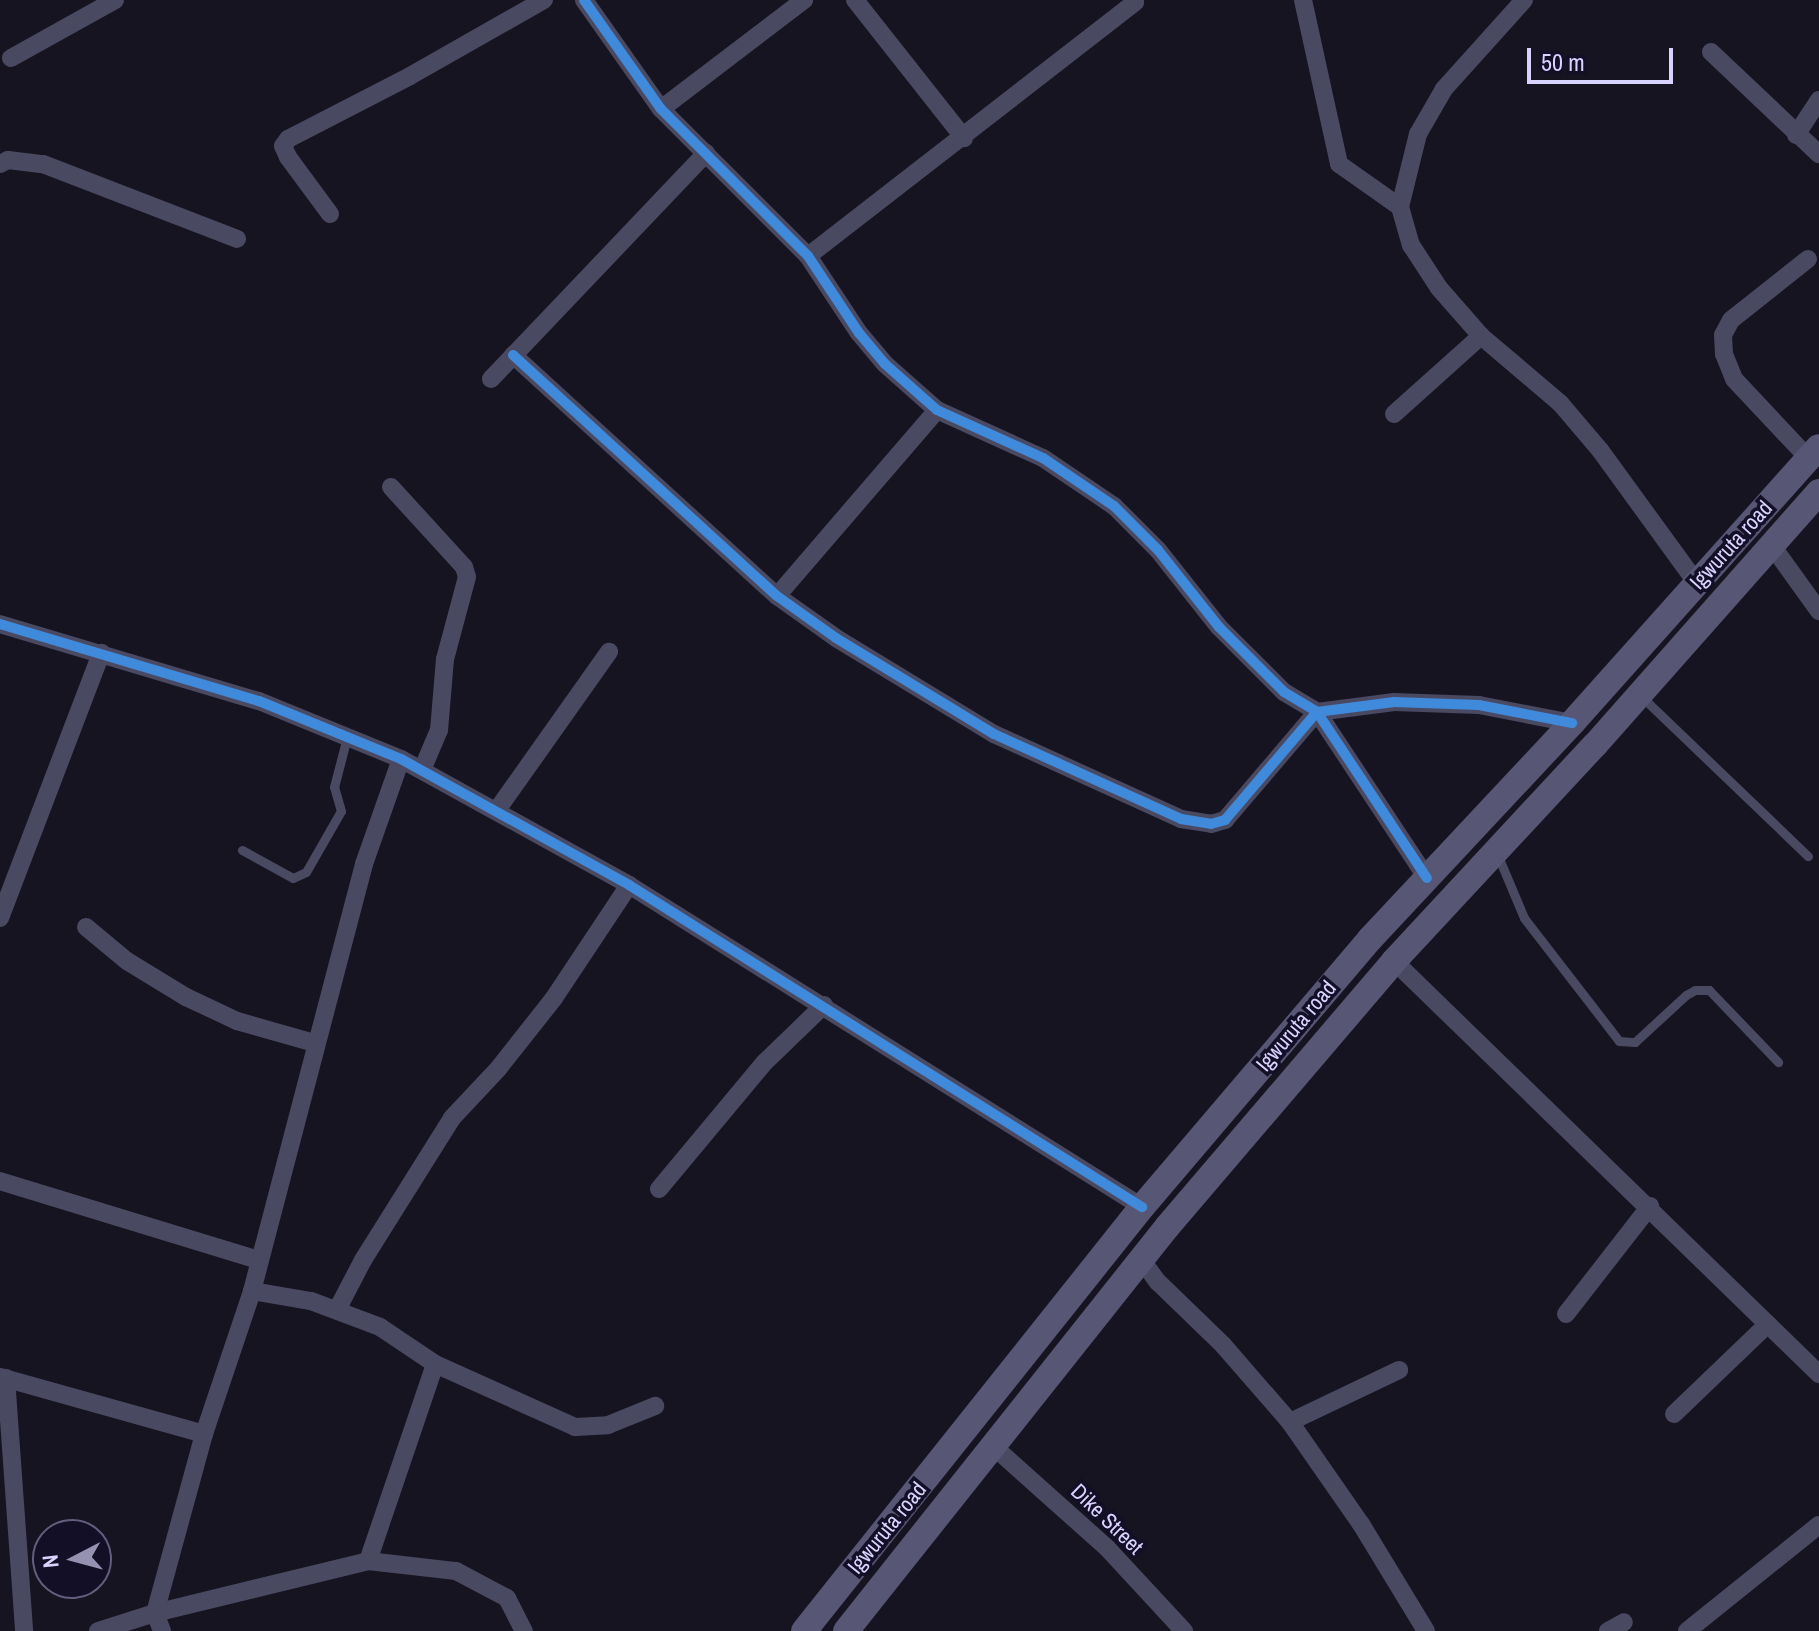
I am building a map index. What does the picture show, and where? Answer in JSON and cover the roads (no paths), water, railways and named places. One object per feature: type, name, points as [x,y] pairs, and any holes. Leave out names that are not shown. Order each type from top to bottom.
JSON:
[{"type":"main road","name":"Igwuruta road","points":[[804,1631],[1142,1207],[1359,951],[1572,723],[1814,453]]},
{"type":"main road","name":"Igwuruta road","points":[[851,1629],[1141,1259],[1394,961],[1640,695],[1819,492]]},
{"type":"street","points":[[11,58],[115,0]]},
{"type":"street","points":[[330,214],[288,157],[283,146],[288,139],[410,76],[544,0]]},
{"type":"street","points":[[584,0],[661,109],[808,256],[859,333],[885,364],[937,410],[1043,458],[1114,506],[1158,550],[1230,638],[1284,692],[1317,712],[1427,878]]},
{"type":"street","points":[[661,109],[804,0]]},
{"type":"street","points":[[855,0],[964,138]]},
{"type":"street","points":[[1303,0],[1339,164],[1400,207]]},
{"type":"street","points":[[1524,0],[1444,89],[1418,134],[1400,207],[1411,245],[1439,288],[1481,336],[1560,403],[1600,450],[1696,582]]},
{"type":"street","points":[[808,256],[964,138],[1135,2]]},
{"type":"street","points":[[1711,52],[1819,154]]},
{"type":"street","points":[[1796,135],[1819,100]]},
{"type":"street","points":[[491,379],[706,153]]},
{"type":"street","points":[[0,164],[8,160],[43,164],[237,239]]},
{"type":"street","points":[[1808,259],[1731,320],[1723,335],[1724,354],[1734,379],[1814,453]]},
{"type":"street","points":[[1394,414],[1481,336]]},
{"type":"street","points":[[513,355],[777,596],[836,638],[994,734],[1181,819],[1211,824],[1225,820],[1317,712],[1394,702],[1479,705],[1572,723]]},
{"type":"street","points":[[777,596],[937,410]]},
{"type":"street","points":[[391,487],[464,567],[467,577],[445,659],[439,730],[422,770]]},
{"type":"street","points":[[1773,547],[1819,611]]},
{"type":"street","points":[[0,624],[259,701],[401,759],[629,885],[1142,1207]]},
{"type":"street","points":[[497,810],[609,652]]},
{"type":"street","points":[[0,918],[101,653]]},
{"type":"street","points":[[162,1631],[155,1613],[204,1434],[252,1291],[314,1043],[364,864],[401,759]]},
{"type":"street","points":[[337,1310],[363,1260],[452,1118],[498,1069],[554,998],[629,885]]},
{"type":"street","points":[[86,927],[127,961],[186,997],[237,1021],[314,1043]]},
{"type":"street","points":[[1394,961],[1650,1206],[1819,1374]]},
{"type":"street","points":[[659,1189],[765,1062],[824,1005]]},
{"type":"street","points":[[0,1181],[259,1260]]},
{"type":"street","points":[[1566,1314],[1650,1206]]},
{"type":"street","points":[[1141,1259],[1152,1269],[1158,1282],[1223,1345],[1290,1422],[1361,1524],[1426,1631]]},
{"type":"street","points":[[252,1291],[337,1310],[380,1327],[435,1364],[575,1427],[608,1425],[655,1406]]},
{"type":"street","points":[[1674,1414],[1768,1324]]},
{"type":"street","points":[[368,1561],[435,1364]]},
{"type":"street","points":[[1290,1422],[1399,1370]]},
{"type":"street","points":[[24,1631],[3,1378],[204,1434]]},
{"type":"street","name":"Dike Street","points":[[993,1446],[1108,1549],[1184,1631]]},
{"type":"street","points":[[1687,1631],[1819,1525]]},
{"type":"street","points":[[98,1631],[155,1613],[368,1561],[456,1571],[507,1598],[524,1631]]},
{"type":"lane","points":[[1640,695],[1808,856]]},
{"type":"lane","points":[[242,850],[293,878],[306,872],[341,811],[334,787],[347,737]]},
{"type":"lane","points":[[1496,851],[1524,918],[1619,1041],[1635,1042],[1686,995],[1695,990],[1709,990],[1778,1062]]}]
